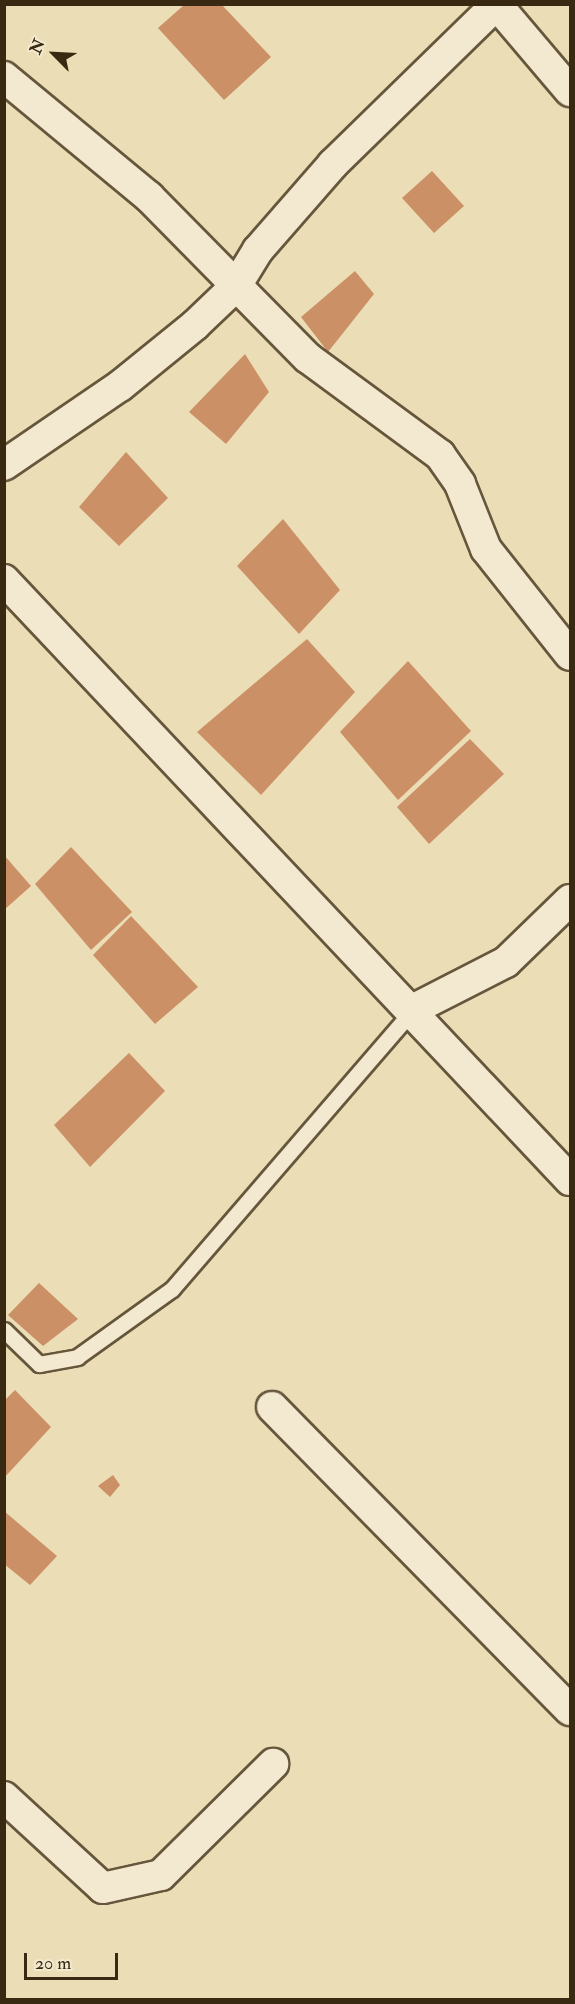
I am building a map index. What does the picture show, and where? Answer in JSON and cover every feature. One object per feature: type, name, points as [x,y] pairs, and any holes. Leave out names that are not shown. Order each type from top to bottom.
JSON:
[{"type":"street","points":[[4,465],[120,386],[236,286],[258,250],[333,164],[486,8],[570,91]]},
{"type":"street","points":[[4,77],[149,197],[236,286],[346,389],[440,455],[460,484],[486,549],[570,655]]},
{"type":"street","points":[[4,580],[414,1009],[570,1180]]},
{"type":"street","points":[[414,1009],[506,962],[570,900]]},
{"type":"street","points":[[272,1407],[570,1710]]},
{"type":"street","points":[[4,1797],[104,1888],[161,1875],[273,1764]]},
{"type":"lane","points":[[4,1330],[39,1364],[77,1357],[172,1289],[414,1009]]},
{"type":"building","points":[[184,5],[222,5],[271,57],[224,100],[158,28]]},
{"type":"building","points":[[432,171],[464,206],[434,233],[402,198]]},
{"type":"building","points":[[355,271],[374,294],[328,352],[301,317]]},
{"type":"building","points":[[245,354],[269,392],[226,444],[189,412]]},
{"type":"building","points":[[126,452],[168,498],[119,546],[79,507]]},
{"type":"building","points":[[283,519],[340,590],[299,634],[237,566]]},
{"type":"building","points":[[307,639],[355,692],[261,795],[197,732]]},
{"type":"building","points":[[408,661],[471,731],[398,800],[340,732]]},
{"type":"building","points":[[470,739],[504,774],[429,844],[397,807]]},
{"type":"building","points":[[71,847],[132,912],[91,950],[35,884]]},
{"type":"building","points":[[4,855],[31,886],[4,910]]},
{"type":"building","points":[[131,916],[198,987],[155,1024],[93,955]]},
{"type":"building","points":[[129,1053],[165,1091],[90,1167],[54,1125]]},
{"type":"building","points":[[39,1283],[78,1319],[43,1346],[8,1315]]},
{"type":"building","points":[[15,1390],[51,1427],[4,1478],[4,1401]]},
{"type":"building","points":[[113,1475],[120,1485],[110,1497],[98,1486]]},
{"type":"building","points":[[4,1511],[57,1556],[30,1585],[4,1564]]}]
